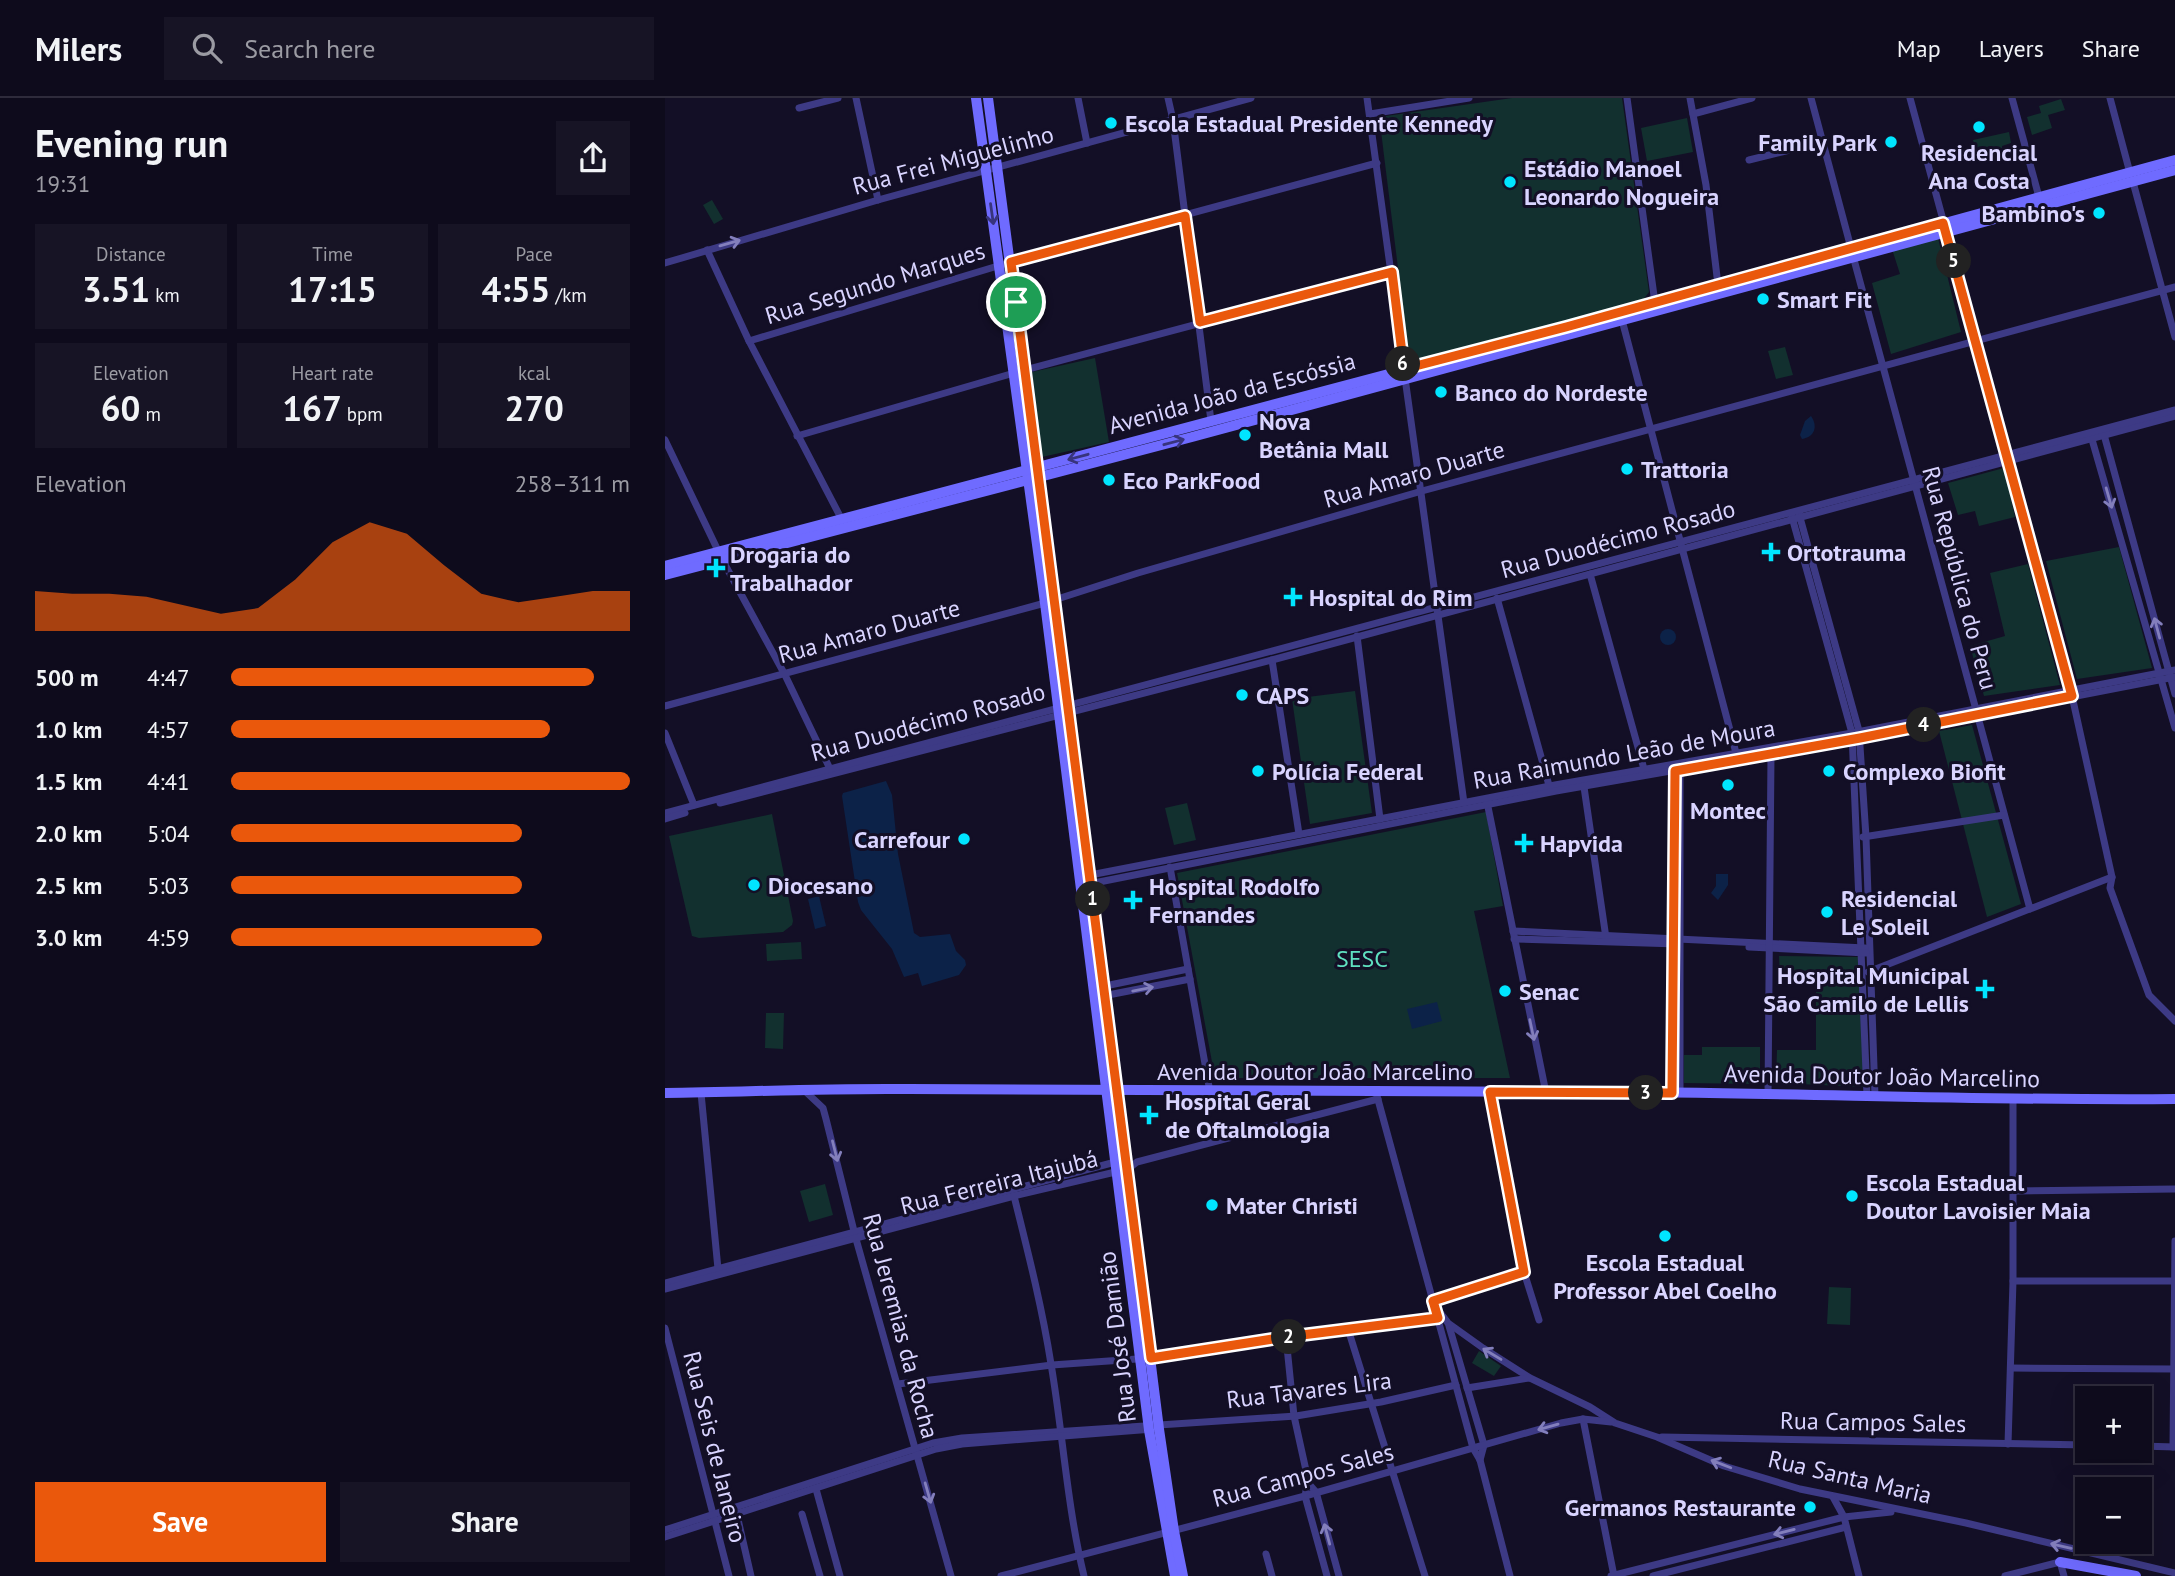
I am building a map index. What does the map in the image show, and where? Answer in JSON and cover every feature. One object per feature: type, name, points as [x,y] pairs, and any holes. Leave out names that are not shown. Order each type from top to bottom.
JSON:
[{"type":"street","points":[[799,108],[838,98]]},
{"type":"street","points":[[856,98],[878,201]]},
{"type":"street","points":[[976,98],[999,266],[1019,372]]},
{"type":"street","points":[[988,98],[1011,262],[1019,372]]},
{"type":"street","points":[[1078,98],[1087,144]]},
{"type":"street","points":[[1168,98],[1200,322],[1211,421]]},
{"type":"street","name":"Rua Frei Miguelinho","points":[[665,263],[1251,98]]},
{"type":"street","points":[[1367,98],[1464,803]]},
{"type":"street","points":[[1370,114],[1469,98]]},
{"type":"street","points":[[1627,98],[1655,303]]},
{"type":"street","points":[[1690,98],[1708,198],[1718,285]]},
{"type":"street","points":[[1693,114],[1752,98]]},
{"type":"street","name":"Rua República do Peru","points":[[1811,98],[2030,909]]},
{"type":"street","points":[[1910,98],[2071,693],[2112,877],[2110,888],[2149,995],[2175,1021]]},
{"type":"street","points":[[2012,98],[2039,197]]},
{"type":"street","points":[[2110,98],[2175,337]]},
{"type":"street","points":[[1749,160],[1823,142]]},
{"type":"street","name":"Avenida João da Escóssia","points":[[665,566],[721,557],[1405,373],[1718,285],[2132,177],[2175,160]]},
{"type":"street","name":"Rua Segundo Marques","points":[[749,341],[1011,262],[1377,163]]},
{"type":"street","name":"Avenida João da Escóssia","points":[[1944,228],[2039,197],[2175,170]]},
{"type":"street","points":[[707,250],[749,341],[842,520]]},
{"type":"street","name":"Avenida João da Escóssia","points":[[665,575],[842,520],[1033,473],[1211,421],[1622,320],[1852,252]]},
{"type":"street","points":[[797,436],[1200,322],[1392,272]]},
{"type":"street","name":"Rua Amaro Duarte","points":[[665,706],[1050,601],[1422,491],[2175,287]]},
{"type":"street","points":[[1622,320],[1736,753]]},
{"type":"street","name":"Rua José Damião","points":[[1019,372],[1113,1093],[1125,1165],[1146,1358],[1175,1576]]},
{"type":"street","name":"Rua Duodécimo Rosado","points":[[2103,432],[2175,410]]},
{"type":"street","name":"Rua Duodécimo Rosado","points":[[665,816],[2090,435],[2175,416]]},
{"type":"street","points":[[2103,432],[2175,694]]},
{"type":"street","points":[[2090,435],[2169,674],[2175,728]]},
{"type":"street","points":[[665,440],[721,557],[785,675],[831,771]]},
{"type":"street","points":[[1795,515],[1856,735],[1871,1096]]},
{"type":"street","name":"Rua Duodécimo Rosado","points":[[1064,710],[1272,660],[1436,611],[1590,574],[1681,545]]},
{"type":"street","points":[[1590,574],[1644,769]]},
{"type":"street","points":[[1497,598],[1550,789]]},
{"type":"street","points":[[1357,636],[1380,819]]},
{"type":"street","points":[[1272,660],[1299,834]]},
{"type":"street","name":"Rua Raimundo Leão de Moura","points":[[1085,880],[1170,867],[1644,769],[1771,755],[1856,735],[2169,674]]},
{"type":"street","points":[[665,733],[667,745],[694,805]]},
{"type":"street","name":"Rua Raimundo Leão de Moura","points":[[1550,789],[1584,786],[1736,753],[1856,735]]},
{"type":"street","points":[[1768,1095],[1771,755]]},
{"type":"street","points":[[1676,1093],[1677,767]]},
{"type":"street","name":"Rua Duodécimo Rosado","points":[[665,816],[694,805],[831,771]]},
{"type":"street","points":[[1584,786],[1606,938]]},
{"type":"street","points":[[1487,802],[1546,1093]]},
{"type":"street","name":"Rua Raimundo Leão de Moura","points":[[1085,880],[1299,834],[1464,803],[1487,802]]},
{"type":"street","points":[[1862,837],[2004,815]]},
{"type":"street","points":[[1170,867],[1210,1092]]},
{"type":"street","points":[[1866,973],[2112,877]]},
{"type":"street","points":[[1513,935],[1866,951]]},
{"type":"street","points":[[1100,992],[1188,969]]},
{"type":"street","points":[[1100,992],[1190,979]]},
{"type":"street","name":"Avenida Doutor João Marcelino","points":[[665,1093],[905,1089],[1113,1093],[1676,1093],[2013,1100],[2175,1099]]},
{"type":"street","name":"Rua Jeremias da Rocha","points":[[806,1092],[823,1108],[855,1235],[951,1576]]},
{"type":"street","points":[[1490,1092],[1524,1272],[1539,1320]]},
{"type":"street","points":[[701,1093],[718,1269]]},
{"type":"street","points":[[1377,1095],[1434,1303],[1524,1272]]},
{"type":"street","name":"Rua Ferreira Itajubá","points":[[665,1283],[1014,1196],[1377,1095]]},
{"type":"street","points":[[2008,1444],[2013,1280],[2013,1100]]},
{"type":"street","name":"Rua Ferreira Itajubá","points":[[665,1289],[855,1235],[1125,1165]]},
{"type":"street","points":[[2013,1191],[2175,1189]]},
{"type":"street","points":[[1014,1196],[1036,1283],[1052,1365],[1060,1434],[1084,1576]]},
{"type":"street","points":[[2152,1446],[2174,1447],[2175,1241]]},
{"type":"street","points":[[2013,1280],[2175,1280]]},
{"type":"street","name":"Rua Santa Maria","points":[[1434,1303],[1443,1319],[1530,1378],[1590,1407],[1615,1423],[1657,1437],[1724,1466],[1833,1497],[1966,1523],[2175,1573]]},
{"type":"street","points":[[898,1384],[1052,1365],[1146,1358],[1286,1337],[1443,1319]]},
{"type":"street","points":[[1443,1319],[1456,1385],[1473,1448],[1480,1460],[1510,1576]]},
{"type":"street","points":[[1443,1319],[1453,1335],[1484,1445],[1480,1460]]},
{"type":"street","name":"Rua Seis de Janeiro","points":[[665,1328],[729,1576]]},
{"type":"street","points":[[1348,1329],[1425,1576]]},
{"type":"street","points":[[1286,1337],[1294,1416],[1309,1484],[1316,1492],[1339,1576]]},
{"type":"street","points":[[2011,1368],[2174,1369]]},
{"type":"street","points":[[1467,1388],[1530,1378]]},
{"type":"street","name":"Rua Tavares Lira","points":[[917,1452],[962,1437],[1060,1434],[1294,1416],[1372,1404],[1456,1385]]},
{"type":"street","points":[[1583,1419],[1613,1576],[1844,1517],[1899,1511]]},
{"type":"street","name":"Rua Campos Sales","points":[[1001,1576],[1305,1496],[1561,1423],[1583,1419],[1615,1423]]},
{"type":"street","name":"Rua Campos Sales","points":[[1657,1437],[2075,1445]]},
{"type":"street","points":[[665,1537],[917,1452]]},
{"type":"street","points":[[665,1530],[737,1515],[917,1452]]},
{"type":"street","points":[[1309,1484],[1305,1496],[1327,1576]]},
{"type":"street","points":[[816,1489],[841,1576]]},
{"type":"street","points":[[1833,1497],[1844,1517],[1859,1576]]},
{"type":"street","points":[[802,1514],[820,1576]]},
{"type":"street","points":[[737,1515],[751,1576]]},
{"type":"street","points":[[1653,1576],[1846,1527]]},
{"type":"street","name":"Rua José Damião","points":[[1170,1532],[1183,1576]]},
{"type":"street","points":[[1266,1554],[1272,1576]]},
{"type":"street","points":[[2005,1576],[2060,1562],[2136,1576]]},
{"type":"street","points":[[2060,1562],[2064,1576]]},
{"type":"green space","points":[[1512,98],[1622,98],[1649,292],[1643,300],[1415,361],[1409,357],[1380,123],[1386,116]]},
{"type":"green space","points":[[2061,99],[2065,110],[2048,115],[2052,128],[2032,135],[2027,117],[2041,113],[2039,106]]},
{"type":"green space","points":[[1687,118],[1693,152],[1647,161],[1641,128]]},
{"type":"green space","points":[[2009,132],[2011,143],[2002,146],[2002,149],[1978,155],[1973,140]]},
{"type":"green space","points":[[712,200],[723,219],[714,224],[703,205]]},
{"type":"green space","points":[[1938,238],[1961,332],[1891,354],[1872,283],[1900,274],[1892,249]]},
{"type":"green space","points":[[1785,347],[1793,375],[1776,379],[1768,351]]},
{"type":"green space","points":[[1095,358],[1109,442],[1042,457],[1032,372]]},
{"type":"green space","points":[[2004,468],[2015,517],[1979,526],[1975,511],[1958,515],[1948,483]]},
{"type":"green space","points":[[2119,547],[2152,668],[2077,679],[2046,561]]},
{"type":"green space","points":[[2028,564],[2060,685],[1984,696],[1970,646],[2005,636],[1990,573]]},
{"type":"green space","points":[[1355,691],[1372,813],[1310,824],[1292,699]]},
{"type":"green space","points":[[1972,725],[2021,904],[1987,917],[1939,731]]},
{"type":"green space","points":[[1187,803],[1196,840],[1174,845],[1165,808]]},
{"type":"green space","name":"SESC","points":[[1486,812],[1503,906],[1474,911],[1510,1078],[1215,1078],[1177,873]]},
{"type":"green space","points":[[772,814],[792,925],[783,932],[699,938],[692,936],[669,836]]},
{"type":"green space","points":[[801,942],[802,959],[767,961],[766,944]]},
{"type":"green space","points":[[1779,956],[1861,957],[1864,1087],[1776,1083],[1777,1050],[1816,1050],[1816,979],[1780,977]]},
{"type":"green space","points":[[766,1013],[784,1013],[783,1049],[765,1048]]},
{"type":"green space","points":[[1702,1047],[1760,1047],[1760,1084],[1684,1083],[1684,1055],[1702,1055]]},
{"type":"green space","points":[[825,1184],[833,1215],[809,1222],[800,1191]]},
{"type":"green space","points":[[1829,1287],[1851,1288],[1850,1325],[1827,1324]]},
{"type":"green space","points":[[1479,1351],[1501,1366],[1494,1376],[1472,1363]]},
{"type":"water","points":[[1811,416],[1814,430],[1810,436],[1802,439],[1800,435],[1805,421]]},
{"type":"water","points":[[1668,629],[1676,637],[1668,645],[1660,637]]},
{"type":"water","points":[[886,781],[892,795],[898,854],[914,933],[920,937],[950,934],[956,951],[966,965],[959,975],[922,986],[918,973],[904,977],[892,949],[861,910],[858,902],[842,796],[843,793]]},
{"type":"water","points":[[1716,874],[1728,874],[1728,885],[1718,900],[1711,893],[1716,886]]},
{"type":"water","points":[[819,896],[826,926],[815,929],[808,899]]},
{"type":"water","points":[[1437,1002],[1442,1021],[1412,1029],[1407,1009]]},
{"type":"place","name":"Escola Estadual Presidente Kennedy","points":[[1111,123]]},
{"type":"place","name":"Residencial Ana Costa","points":[[1979,127]]},
{"type":"place","name":"Family Park","points":[[1891,142]]},
{"type":"place","name":"Estádio Manoel Leonardo Nogueira","points":[[1510,182]]},
{"type":"place","name":"Bambino's","points":[[2099,213]]},
{"type":"place","name":"Smart Fit","points":[[1763,299]]},
{"type":"place","name":"Banco do Nordeste","points":[[1441,392]]},
{"type":"place","name":"Nova Betânia Mall","points":[[1245,435]]},
{"type":"place","name":"Trattoria","points":[[1627,469]]},
{"type":"place","name":"Eco ParkFood","points":[[1109,480]]},
{"type":"place","name":"Ortotrauma","points":[[1771,552]]},
{"type":"place","name":"Drogaria do Trabalhador","points":[[716,568]]},
{"type":"place","name":"Hospital do Rim","points":[[1293,597]]},
{"type":"place","name":"CAPS","points":[[1242,695]]},
{"type":"place","name":"Polícia Federal","points":[[1258,771]]},
{"type":"place","name":"Complexo Biofit","points":[[1829,771]]},
{"type":"place","name":"Montec","points":[[1728,785]]},
{"type":"place","name":"Carrefour","points":[[964,839]]},
{"type":"place","name":"Hapvida","points":[[1524,843]]},
{"type":"place","name":"Diocesano","points":[[754,885]]},
{"type":"place","name":"Hospital Rodolfo Fernandes","points":[[1133,900]]},
{"type":"place","name":"Residencial Le Soleil","points":[[1827,912]]},
{"type":"place","name":"Hospital Municipal São Camilo de Lellis","points":[[1985,989]]},
{"type":"place","name":"Senac","points":[[1505,991]]},
{"type":"place","name":"Hospital Geral de Oftalmologia","points":[[1149,1115]]},
{"type":"place","name":"Escola Estadual Doutor Lavoisier Maia","points":[[1852,1196]]},
{"type":"place","name":"Mater Christi","points":[[1212,1205]]},
{"type":"place","name":"Escola Estadual Professor Abel Coelho","points":[[1665,1236]]},
{"type":"place","name":"Germanos Restaurante","points":[[1810,1507]]},
{"type":"route","points":[[1185,216],[1200,322],[1392,272],[1404,369],[1943,223],[2072,696],[1675,771],[1672,1093],[1490,1092],[1524,1272],[1433,1301],[1438,1318],[1286,1337],[1151,1358],[1016,302],[1011,262],[1185,216]]}]
